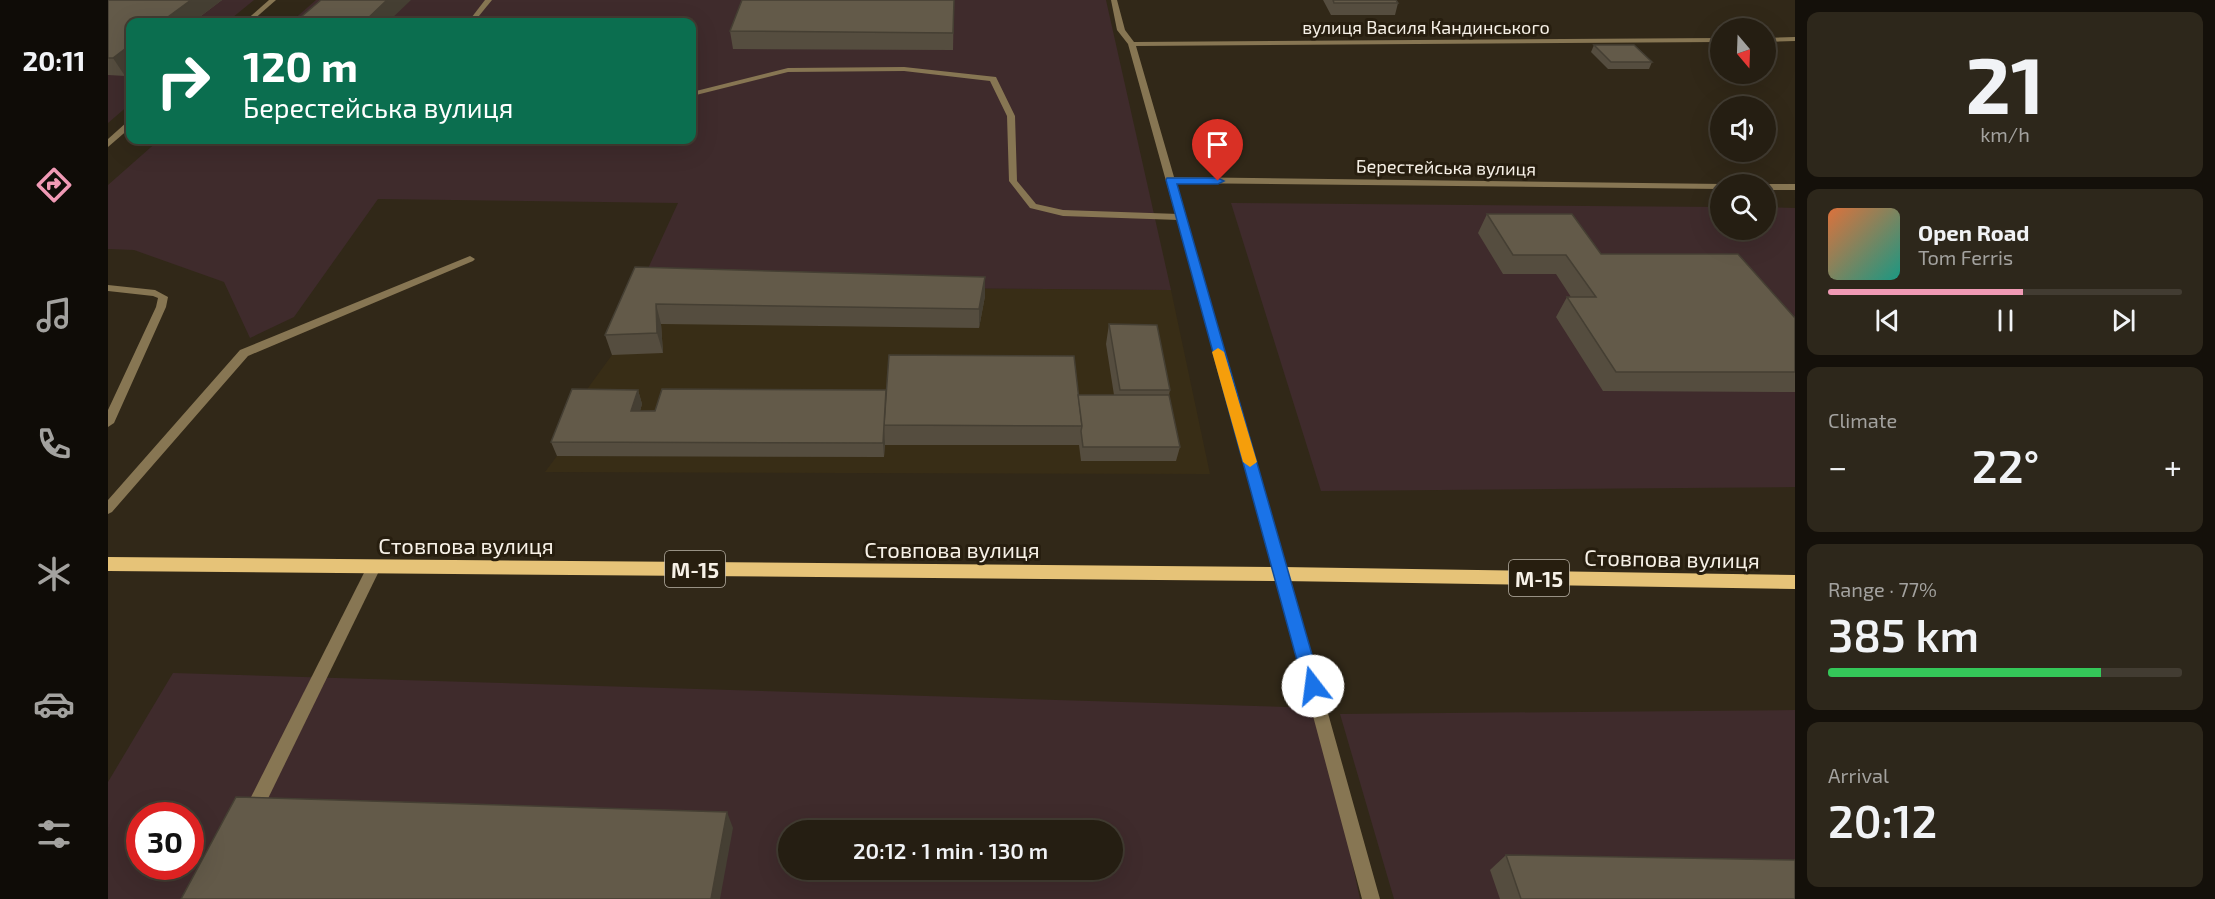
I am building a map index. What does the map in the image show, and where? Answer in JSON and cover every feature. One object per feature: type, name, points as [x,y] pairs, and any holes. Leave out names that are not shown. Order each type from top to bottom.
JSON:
[{"type":"main road","name":"Стовпова вулиця","points":[[108,564],[1282,574],[1795,582]]},
{"type":"street","points":[[252,18],[273,0]]},
{"type":"street","points":[[474,18],[489,0]]},
{"type":"street","points":[[1114,0],[1121,30],[1132,44],[1171,180],[1179,217],[1282,574],[1371,899]]},
{"type":"street","points":[[1776,40],[1795,39]]},
{"type":"street","name":"вулиця Василя Кандинського","points":[[1132,44],[1710,40]]},
{"type":"street","points":[[696,93],[788,70],[904,69],[993,79],[1011,116],[1013,181],[1033,206],[1063,213],[1179,217]]},
{"type":"street","points":[[108,144],[126,128]]},
{"type":"street","name":"Берестейська вулиця","points":[[1171,180],[1710,186]]},
{"type":"street","points":[[1776,187],[1795,187]]},
{"type":"street","points":[[108,509],[244,353],[470,259]]},
{"type":"street","points":[[108,288],[155,293],[163,297],[161,307],[109,417]]},
{"type":"street","points":[[246,824],[374,567]]},
{"type":"shaded area","points":[[108,0],[254,0],[232,18],[126,18],[126,107],[108,123]]},
{"type":"shaded area","points":[[316,0],[1106,0],[1171,290],[640,286],[678,203],[378,199],[294,317],[250,338],[224,282],[134,250],[108,249],[108,185],[154,144],[696,144],[696,18],[296,18]]},
{"type":"shaded area","points":[[1231,203],[1710,207],[1710,240],[1776,240],[1776,207],[1795,208],[1795,487],[1321,491]]},
{"type":"shaded area","points":[[640,286],[1171,290],[1210,474],[545,472],[557,456],[577,403],[612,355]]},
{"type":"shaded area","points":[[173,673],[1319,708],[1360,899],[108,899],[108,782]]},
{"type":"shaded area","points":[[1795,710],[1795,899],[1394,899],[1340,714]]},
{"type":"building","points":[[108,0],[191,0],[166,18],[126,18],[126,48],[113,58],[108,58]]},
{"type":"building","points":[[321,0],[387,0],[368,18],[300,18]]},
{"type":"building","points":[[742,0],[954,0],[953,33],[730,31]]},
{"type":"building","points":[[1333,0],[1396,0],[1398,3],[1334,3]]},
{"type":"building","points":[[1594,45],[1634,45],[1652,62],[1611,62]]},
{"type":"building","points":[[1487,214],[1572,214],[1601,254],[1738,254],[1795,318],[1795,372],[1616,372],[1567,297],[1596,297],[1566,255],[1513,255]]},
{"type":"building","points":[[635,267],[985,277],[979,309],[656,304],[657,333],[605,335]]},
{"type":"building","points":[[1109,324],[1157,325],[1170,390],[1120,390]]},
{"type":"building","points":[[889,355],[1074,356],[1082,426],[884,425]]},
{"type":"building","points":[[572,389],[638,390],[631,411],[655,411],[662,389],[886,390],[883,443],[551,442]]},
{"type":"building","points":[[1078,395],[1169,395],[1180,447],[1083,447]]},
{"type":"building","points":[[236,797],[727,812],[711,899],[181,899],[191,880],[204,880],[204,856]]},
{"type":"building","points":[[1506,855],[1795,860],[1795,899],[1521,899]]},
{"type":"slow traffic","points":[[1218,352],[1250,462]]},
{"type":"route","points":[[1218,181],[1171,180],[1179,217],[1313,686]]}]
